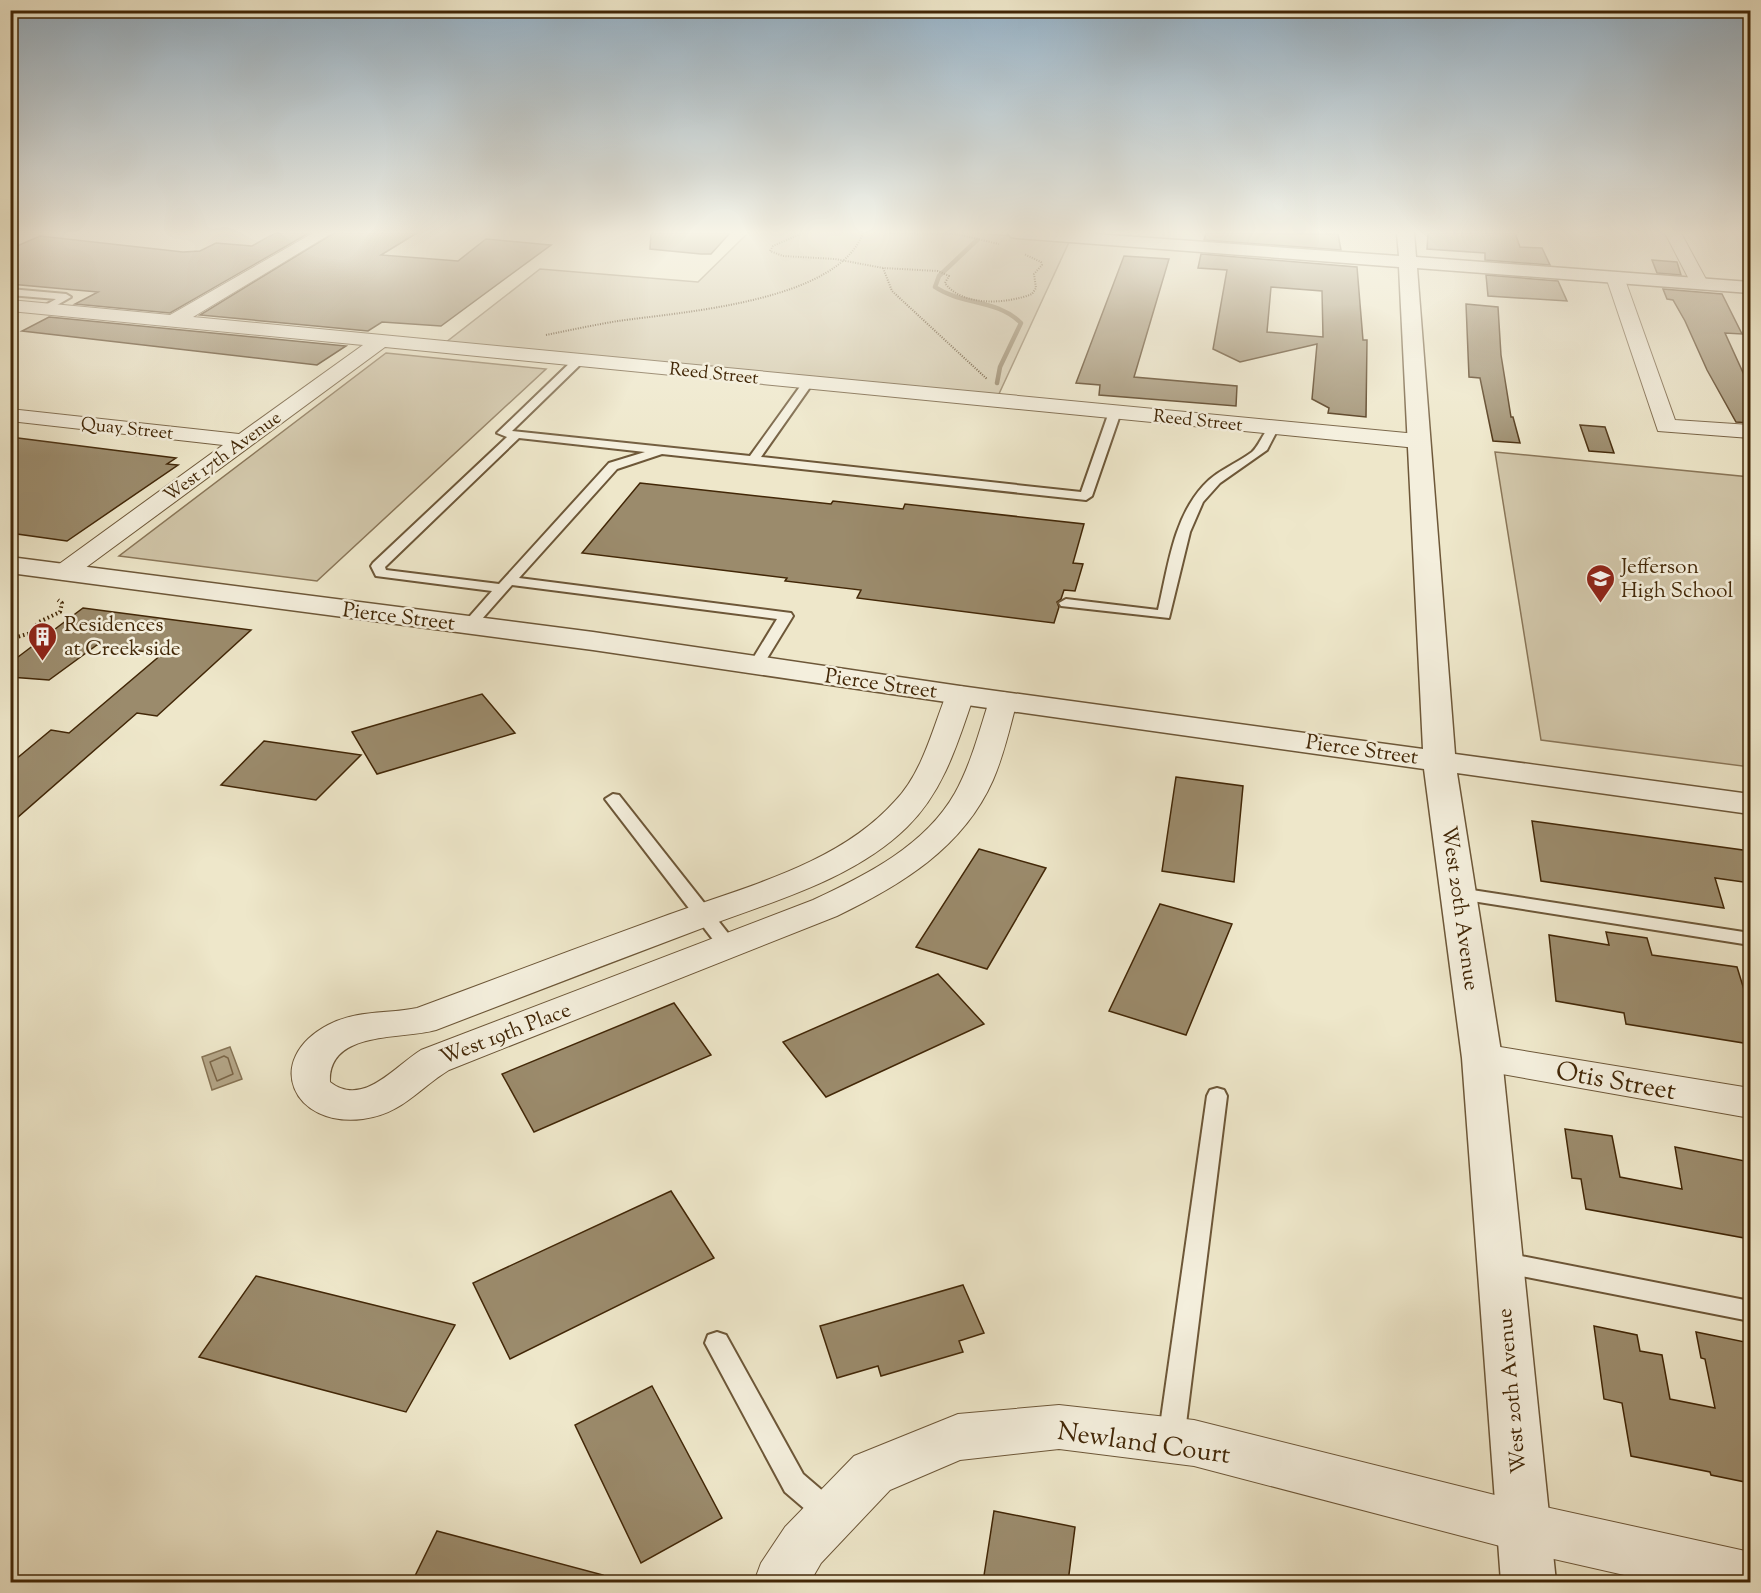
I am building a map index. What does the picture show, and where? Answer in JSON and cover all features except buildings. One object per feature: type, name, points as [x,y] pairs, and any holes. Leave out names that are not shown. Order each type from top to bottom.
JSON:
[{"type":"street","name":"Reed Street","points":[[30,307],[1417,441]]},
{"type":"street","points":[[174,321],[197,307]]},
{"type":"street","name":"West 20th Avenue","points":[[1410,307],[1417,441],[1439,759],[1482,1058],[1529,1582]]},
{"type":"street","points":[[1625,307],[1666,426],[1750,432]]},
{"type":"street","name":"West 17th Avenue","points":[[64,572],[381,341]]},
{"type":"street","name":"Quay Street","points":[[10,415],[243,441]]},
{"type":"street","name":"Pierce Street","points":[[10,565],[469,625],[1750,804]]},
{"type":"street","name":"West 19th Place","points":[[960,695],[928,777],[908,807],[895,820],[859,846],[820,869],[423,1020],[396,1025],[369,1025],[342,1034],[320,1050],[312,1060],[309,1070],[312,1088],[319,1096],[338,1104],[363,1104],[378,1101],[401,1089],[421,1068],[435,1059],[851,896],[896,869],[937,837],[964,805],[974,786],[1003,701]]},
{"type":"street","name":"Otis Street","points":[[1482,1058],[1750,1103]]},
{"type":"street","name":"Newland Court","points":[[780,1582],[803,1545],[872,1473],[958,1437],[1059,1427],[1194,1443],[1523,1527],[1750,1578]]},
{"type":"lane","points":[[579,360],[503,433],[1086,496],[1115,412]]},
{"type":"lane","points":[[753,460],[808,382]]},
{"type":"lane","points":[[1066,603],[1164,615],[1190,513],[1208,487],[1256,455],[1269,443],[1274,428]]},
{"type":"lane","points":[[516,435],[378,566],[381,573],[506,584],[786,616],[756,665]]},
{"type":"lane","points":[[589,442],[613,466]]},
{"type":"lane","points":[[469,625],[613,466],[664,450]]},
{"type":"lane","points":[[613,800],[728,946]]},
{"type":"lane","points":[[1459,894],[1750,939]]},
{"type":"lane","points":[[1171,1440],[1217,1096]]},
{"type":"lane","points":[[1499,1262],[1750,1311]]},
{"type":"lane","points":[[717,1343],[794,1483],[832,1515]]},
{"type":"path","points":[[538,338],[584,325],[713,307]]},
{"type":"path","points":[[909,307],[988,381]]},
{"type":"path","points":[[10,639],[31,633],[32,627],[60,612],[62,603],[58,600]]},
{"type":"shaded area","points":[[491,307],[1039,307],[998,396],[445,343]]},
{"type":"shaded area","points":[[386,353],[546,369],[317,581],[119,556]]},
{"type":"shaded area","name":"Jefferson High School","points":[[1495,452],[1750,477],[1750,767],[1541,740]]},
{"type":"water","points":[[230,1047],[242,1079],[212,1090],[202,1057]]},
{"type":"waterway","points":[[994,307],[1012,315],[1021,323],[1000,367],[997,383]]},
{"type":"place","name":"Jefferson High School","points":[[1600,604]]},
{"type":"place","name":"Residences at Creek side","points":[[43,662]]}]
